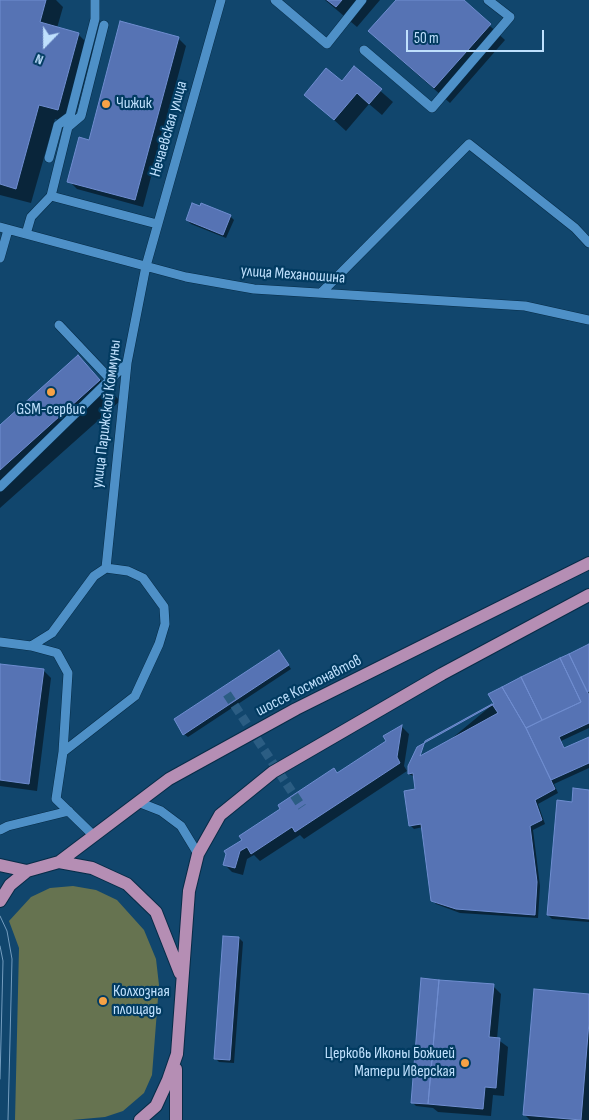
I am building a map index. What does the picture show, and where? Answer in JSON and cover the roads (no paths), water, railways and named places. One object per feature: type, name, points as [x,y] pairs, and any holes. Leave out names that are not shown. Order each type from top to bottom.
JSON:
[{"type":"main road","name":"шоссе Космонавтов","points":[[59,862],[170,779],[296,709],[589,564]]},
{"type":"main road","points":[[176,1120],[176,1054],[189,891],[198,854],[220,815],[273,772],[442,674],[589,595]]},
{"type":"main road","points":[[0,901],[10,885],[27,871],[59,862],[92,868],[127,884],[156,912],[182,978]]},
{"type":"main road","points":[[0,865],[27,871]]},
{"type":"main road","points":[[140,1120],[156,1106],[168,1080],[176,1054]]},
{"type":"street","points":[[49,158],[58,124],[70,116],[95,19],[95,0]]},
{"type":"street","name":"Нечаевская улица","points":[[146,266],[221,0]]},
{"type":"street","points":[[275,0],[327,44],[362,0]]},
{"type":"street","points":[[364,50],[432,108],[510,17],[488,0]]},
{"type":"street","points":[[26,234],[31,217],[51,196],[68,127],[81,116],[104,25]]},
{"type":"street","points":[[321,293],[470,144],[575,228],[589,243]]},
{"type":"street","points":[[51,196],[157,224]]},
{"type":"street","points":[[0,258],[4,228]]},
{"type":"street","name":"улица Механошина","points":[[4,228],[186,277],[254,289],[525,306],[589,320]]},
{"type":"street","name":"улица Парижской Коммуны","points":[[106,568],[127,363],[146,266]]},
{"type":"street","points":[[59,325],[110,379]]},
{"type":"street","points":[[0,487],[127,363]]},
{"type":"street","points":[[32,646],[52,633],[94,576],[106,568],[128,571],[143,578],[164,607],[165,624],[159,644],[135,696],[63,752]]},
{"type":"street","points":[[0,642],[32,646],[57,654],[68,673],[63,752],[56,799],[93,835]]},
{"type":"street","points":[[138,802],[160,811],[181,826],[198,854]]},
{"type":"street","points":[[0,830],[69,812]]},
{"type":"tunnel","points":[[227,694],[302,807]]},
{"type":"tram line","points":[[0,916],[7,931],[12,959],[8,1120]]},
{"type":"tram line","points":[[0,946],[3,961],[0,1079]]},
{"type":"place","name":"Чижик","points":[[106,104]]},
{"type":"place","name":"GSM-сервис","points":[[51,392]]},
{"type":"place","name":"Колхозная площадь","points":[[103,1001]]},
{"type":"place","name":"Церковь Иконы Божией Матери Иверская","points":[[465,1063]]}]
